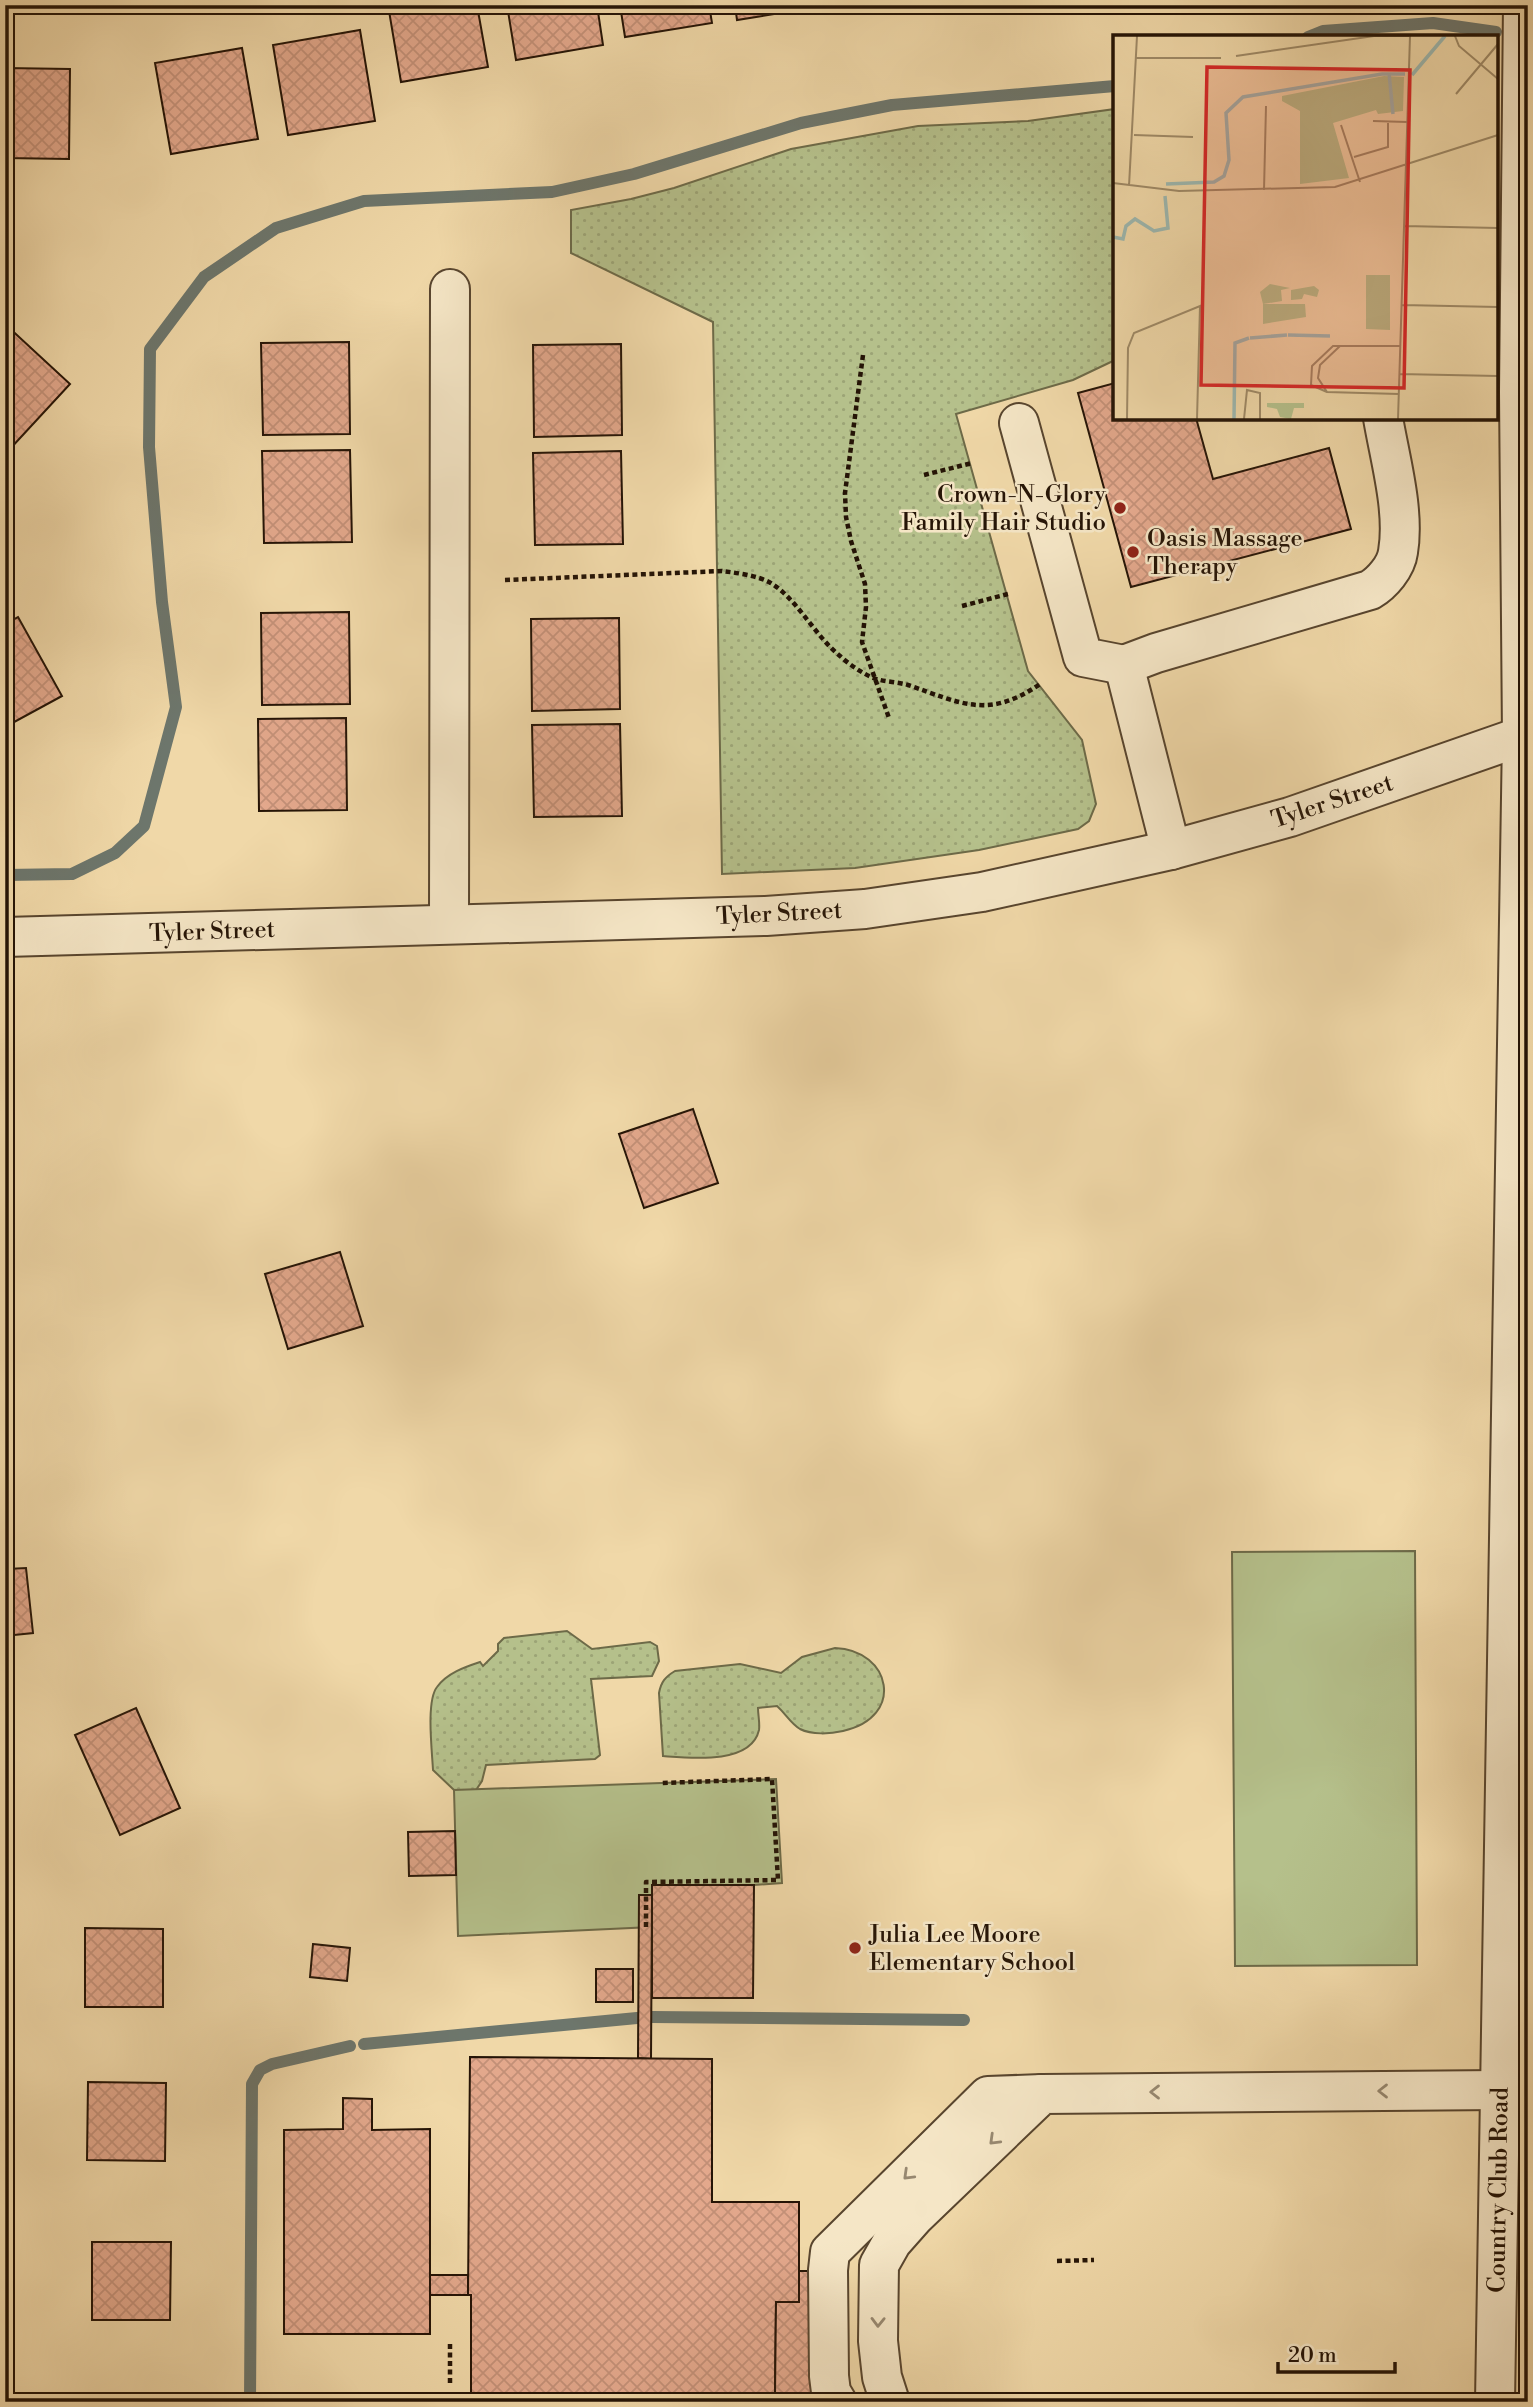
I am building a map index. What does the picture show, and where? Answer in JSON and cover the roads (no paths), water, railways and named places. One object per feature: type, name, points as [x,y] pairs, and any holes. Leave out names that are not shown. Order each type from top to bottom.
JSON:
[{"type":"street","name":"Country Club Road","points":[[1495,2402],[1512,2297],[1498,2090],[1516,1775],[1525,735],[1508,392],[1523,5]]},
{"type":"street","points":[[449,924],[450,289]]},
{"type":"street","points":[[1019,423],[1083,657],[1124,665],[1156,653],[1370,590],[1381,584],[1398,554],[1399,503],[1383,420]]},
{"type":"street","points":[[1124,665],[1171,850]]},
{"type":"street","name":"Tyler Street","points":[[5,937],[766,916],[865,909],[982,892],[1171,850],[1290,817],[1525,735]]},
{"type":"street","points":[[837,2402],[831,2392],[829,2376],[830,2252],[989,2096],[1498,2090]]},
{"type":"street","points":[[890,2402],[882,2376],[877,2341],[879,2266],[892,2242],[915,2216],[1042,2094]]},
{"type":"waterway","points":[[1313,35],[1323,31],[1433,23],[1496,32]]},
{"type":"waterway","points":[[5,875],[72,874],[115,853],[144,826],[176,707],[162,602],[149,447],[150,349],[204,277],[276,228],[364,201],[552,192],[634,174],[801,123],[892,105],[1113,86]]},
{"type":"waterway","points":[[652,2017],[964,2020]]},
{"type":"waterway","points":[[364,2044],[637,2018]]},
{"type":"waterway","points":[[250,2402],[252,2084],[260,2070],[272,2064],[350,2046]]},
{"type":"place","name":"Crown-N-Glory Family Hair Studio","points":[[1120,508]]},
{"type":"place","name":"Oasis Massage Therapy","points":[[1133,552]]},
{"type":"place","name":"Julia Lee Moore Elementary School","points":[[855,1948]]}]
